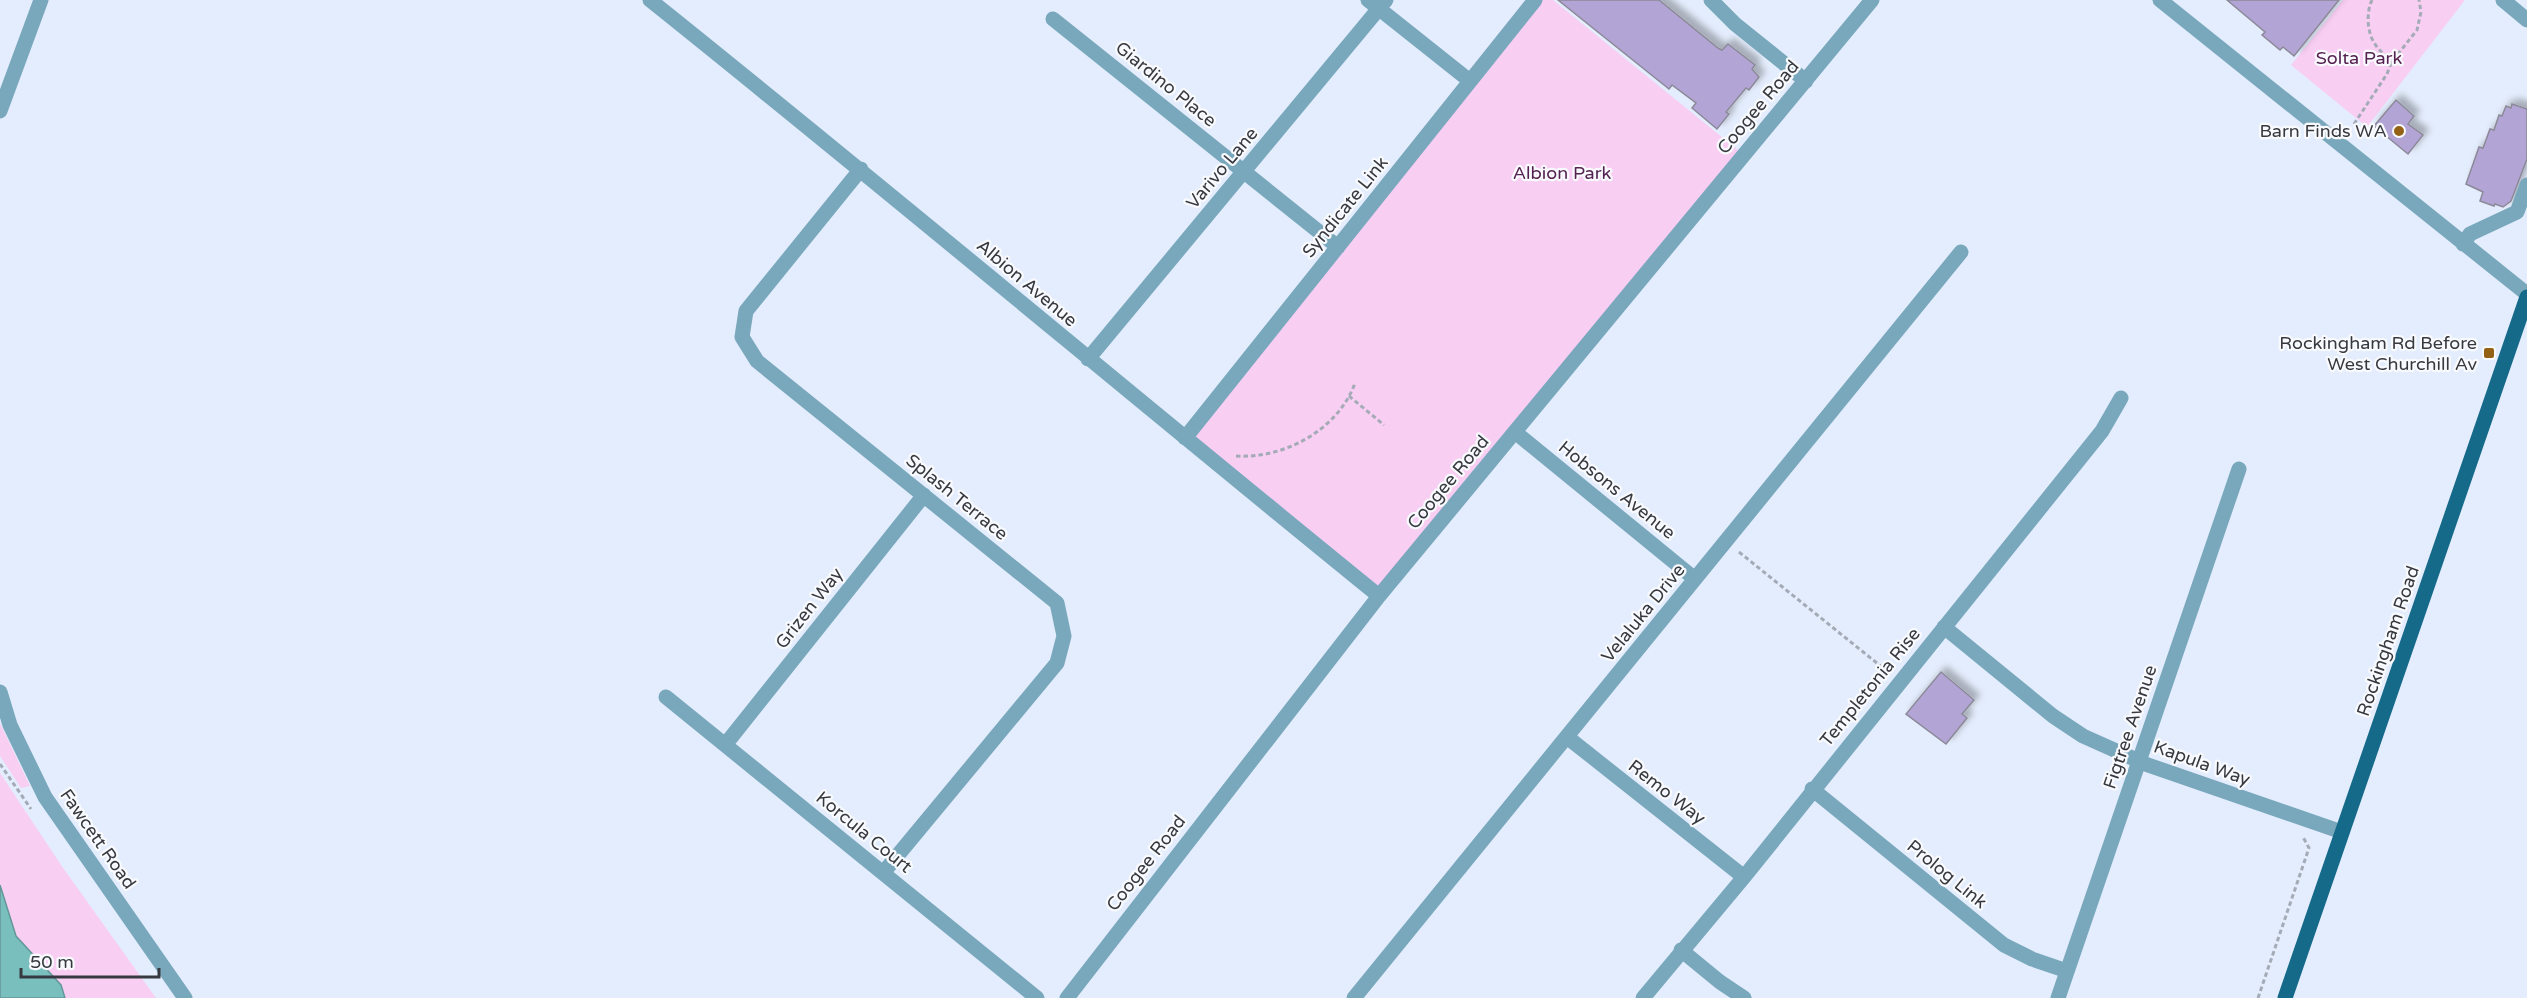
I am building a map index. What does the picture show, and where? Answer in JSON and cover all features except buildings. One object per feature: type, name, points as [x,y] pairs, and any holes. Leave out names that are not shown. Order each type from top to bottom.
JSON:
[{"type":"main road","name":"Rockingham Road","points":[[2285,998],[2527,295]]},
{"type":"street","points":[[0,111],[41,0]]},
{"type":"street","name":"Albion Avenue","points":[[650,0],[861,169],[1088,360],[1379,596]]},
{"type":"street","name":"Syndicate Link","points":[[1185,438],[1535,0]]},
{"type":"street","points":[[1711,0],[1734,24],[1806,81]]},
{"type":"street","name":"Coogee Road","points":[[1067,998],[1379,596],[1872,0]]},
{"type":"street","points":[[2160,0],[2527,295]]},
{"type":"street","points":[[2503,0],[2527,20]]},
{"type":"street","points":[[1378,3],[1470,81]]},
{"type":"street","name":"Varivo Lane","points":[[1088,360],[1244,172],[1378,3]]},
{"type":"street","name":"Giardino Place","points":[[1053,19],[1338,247]]},
{"type":"street","name":"Splash Terrace","points":[[861,169],[746,311],[742,337],[758,361],[1057,603],[1064,636],[1057,663],[883,873]]},
{"type":"street","points":[[2463,244],[2470,234],[2517,212],[2527,185]]},
{"type":"street","name":"Velaluka Drive","points":[[1354,998],[1961,252]]},
{"type":"street","name":"Templetonia Rise","points":[[1643,998],[1744,877],[1812,789],[2102,431],[2121,398]]},
{"type":"street","name":"Hobsons Avenue","points":[[1515,432],[1695,579]]},
{"type":"street","name":"Figtree Avenue","points":[[2058,998],[2239,469]]},
{"type":"street","name":"Grizen Way","points":[[725,745],[924,495]]},
{"type":"street","name":"Kapula Way","points":[[1944,627],[2068,727],[2096,743],[2139,761],[2342,832]]},
{"type":"street","name":"Fawcett Road","points":[[0,692],[10,725],[45,797],[185,998]]},
{"type":"street","name":"Korcula Court","points":[[666,697],[1037,998]]},
{"type":"street","name":"Remo Way","points":[[1566,737],[1744,877]]},
{"type":"street","name":"Prolog Link","points":[[1812,789],[2004,945],[2032,959],[2067,971]]},
{"type":"street","points":[[1681,950],[1720,982],[1744,998]]},
{"type":"path","points":[[2372,0],[2369,5],[2370,34],[2374,43],[2391,63]]},
{"type":"path","points":[[2354,124],[2387,74],[2391,63],[2417,30],[2421,12],[2419,0]]},
{"type":"path","points":[[1236,456],[1263,455],[1282,451],[1298,444],[1324,426],[1349,396],[1355,383]]},
{"type":"path","points":[[1349,396],[1384,425]]},
{"type":"path","points":[[1726,541],[1900,681]]},
{"type":"path","points":[[2258,998],[2309,848],[2301,836]]},
{"type":"green space","name":"Albion Park","points":[[1535,0],[1553,0],[1744,155],[1379,596],[1185,438]]},
{"type":"green space","name":"Solta Park","points":[[2343,0],[2465,0],[2367,127],[2291,65]]},
{"type":"green space","points":[[0,723],[30,786],[21,788],[0,756]]},
{"type":"green space","points":[[0,773],[61,865],[156,998],[0,998]]},
{"type":"shaded area","points":[[0,885],[16,936],[61,985],[65,998],[0,998]]},
{"type":"place","name":"Barn Finds WA","points":[[2399,131]]},
{"type":"place","name":"Rockingham Rd Before West Churchill Av","points":[[2489,353]]}]
